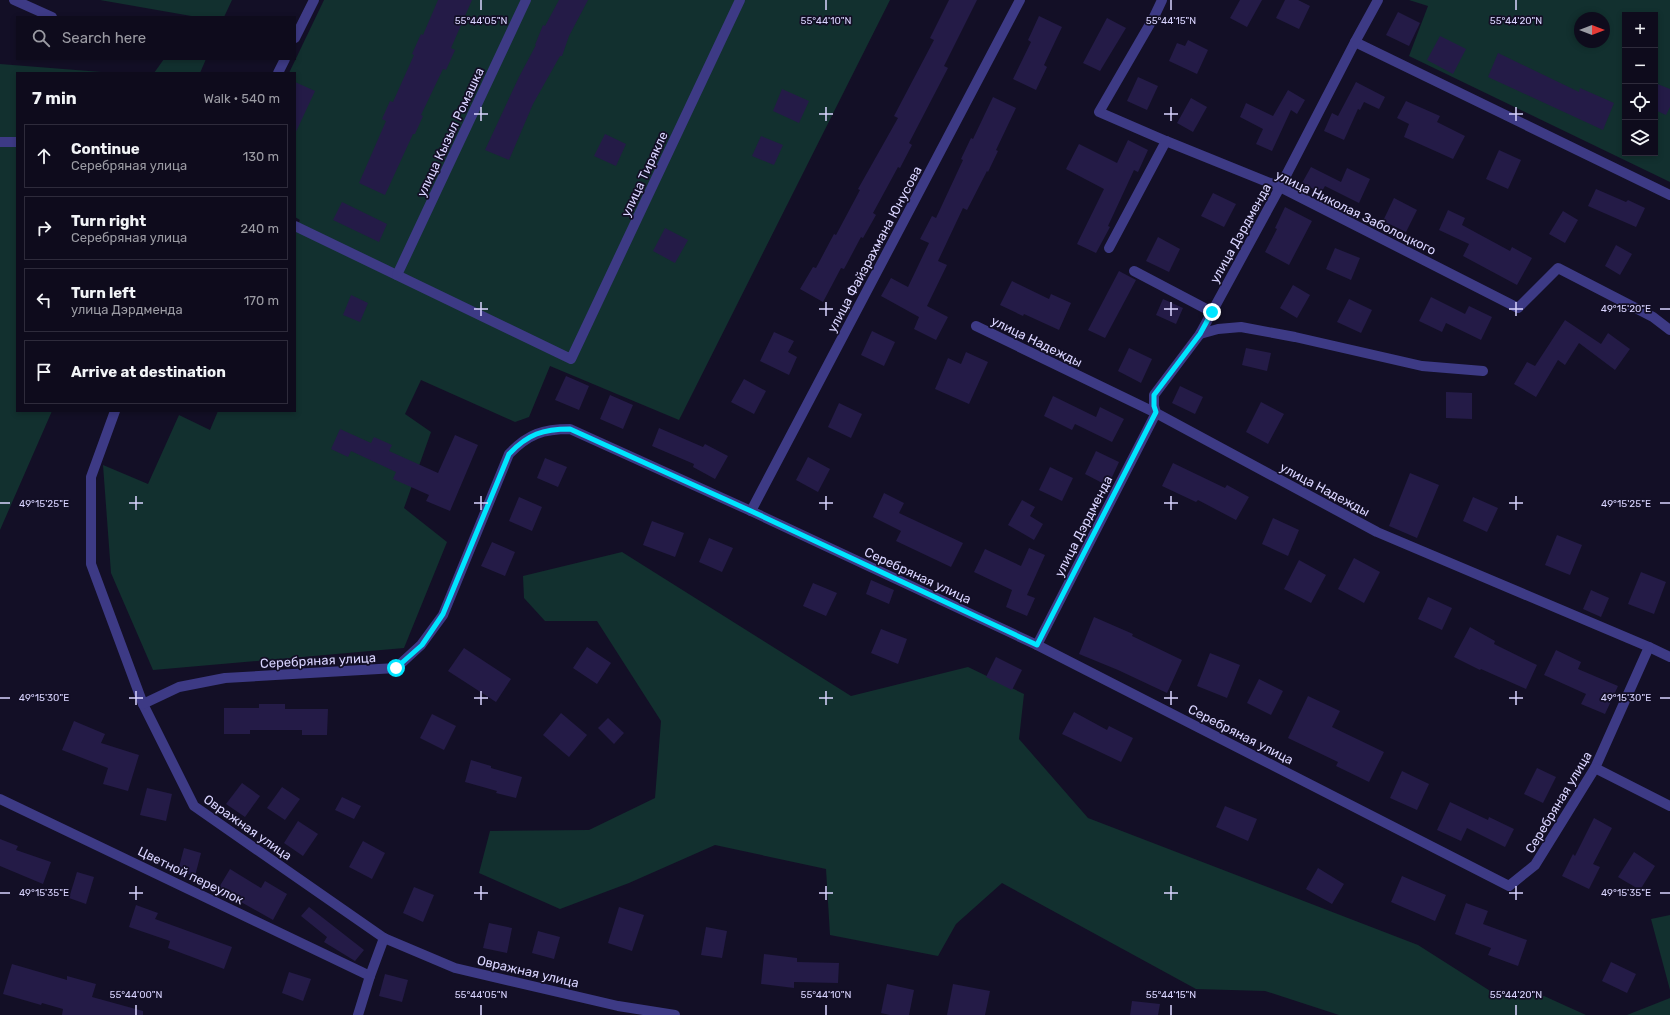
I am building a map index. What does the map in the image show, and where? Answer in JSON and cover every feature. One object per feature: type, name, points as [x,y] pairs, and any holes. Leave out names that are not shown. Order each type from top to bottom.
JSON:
[{"type":"street","points":[[14,0],[50,16]]},
{"type":"street","points":[[298,27],[314,0]]},
{"type":"street","name":"улица Кызыл Ромашка","points":[[397,275],[526,0]]},
{"type":"street","name":"улица Тирякле","points":[[397,275],[571,359],[740,0]]},
{"type":"street","name":"улица Файзрахмана Юнусова","points":[[751,511],[1020,0]]},
{"type":"street","name":"улица Николая Заболоцкого","points":[[1162,0],[1154,17],[1099,112],[1280,187],[1518,308],[1558,268],[1653,317],[1670,330]]},
{"type":"street","name":"улица Дэрдменда","points":[[1037,645],[1156,412],[1154,406],[1154,395],[1200,334],[1280,187],[1378,0]]},
{"type":"street","points":[[1355,42],[1670,195]]},
{"type":"street","points":[[278,72],[284,60]]},
{"type":"street","points":[[1109,248],[1166,141]]},
{"type":"street","points":[[0,142],[16,142]]},
{"type":"street","points":[[296,226],[397,275]]},
{"type":"street","points":[[1134,270],[1212,312]]},
{"type":"street","name":"улица Надежды","points":[[976,326],[1156,412],[1377,532],[1650,647],[1670,658]]},
{"type":"street","points":[[1200,334],[1218,329],[1241,327],[1295,337],[1422,366],[1483,371]]},
{"type":"street","name":"Овражная улица","points":[[115,412],[91,477],[91,564],[144,704],[194,806],[384,938],[455,968],[618,1006],[675,1015]]},
{"type":"street","name":"Серебряная улица","points":[[144,704],[180,686],[226,678],[396,668],[422,645],[443,614],[509,454],[521,442],[536,434],[552,429],[570,429],[751,511],[1037,645],[1509,886],[1535,865],[1595,768],[1650,647]]},
{"type":"street","points":[[1595,768],[1670,806]]},
{"type":"street","name":"Цветной переулок","points":[[0,798],[370,976]]},
{"type":"street","points":[[358,1015],[384,938]]},
{"type":"green space","points":[[100,0],[232,0],[224,16],[191,16]]},
{"type":"green space","points":[[324,0],[890,0],[679,420],[550,366],[529,417],[515,422],[421,380],[405,414],[431,432],[404,508],[447,542],[404,648],[153,670],[111,573],[103,465],[148,484],[179,415],[210,430],[218,412],[296,412],[296,229],[300,220],[296,218],[296,72],[289,72]]},
{"type":"green space","points":[[1409,0],[1670,0],[1670,182],[1409,56],[1428,6]]},
{"type":"green space","points":[[163,60],[206,60],[200,72],[155,72]]},
{"type":"green space","points":[[0,64],[101,72],[16,72],[16,412],[52,412],[0,530]]},
{"type":"green space","points":[[622,552],[851,696],[968,667],[1024,694],[1019,739],[1088,818],[1418,945],[1495,994],[1544,996],[1586,1015],[1339,1015],[1265,991],[1196,989],[1002,883],[956,924],[938,956],[830,935],[826,869],[715,845],[629,883],[560,909],[479,873],[490,831],[589,830],[655,798],[661,721],[597,621],[545,621],[524,598],[523,576]]},
{"type":"green space","points":[[1670,915],[1670,990],[1651,919]]},
{"type":"green space","points":[[1670,998],[1670,1015],[1627,1015]]},
{"type":"building","points":[[438,0],[472,0],[451,48],[455,50],[446,70],[443,69],[421,115],[423,116],[415,134],[413,134],[385,195],[359,183],[386,121],[382,119],[390,101],[393,102],[414,55],[412,54],[421,34],[423,35]]},
{"type":"building","points":[[559,0],[588,0],[569,36],[562,56],[560,56],[533,104],[509,160],[485,150],[519,77],[536,45],[543,25],[545,26]]},
{"type":"building","points":[[949,0],[977,0],[944,66],[948,68],[909,143],[912,145],[873,213],[876,215],[863,238],[861,237],[844,269],[841,268],[823,302],[800,289],[813,267],[816,268],[834,234],[836,235],[860,190],[858,189],[898,118],[894,116],[934,40],[930,38]]},
{"type":"building","points":[[1240,0],[1262,0],[1247,27],[1230,18]]},
{"type":"building","points":[[1285,0],[1298,0],[1310,6],[1299,29],[1276,18]]},
{"type":"building","points":[[1398,12],[1420,23],[1409,46],[1386,35]]},
{"type":"building","points":[[1039,16],[1062,27],[1044,65],[1047,67],[1036,90],[1013,79],[1031,42],[1028,40]]},
{"type":"building","points":[[1107,18],[1126,28],[1100,71],[1083,63]]},
{"type":"building","points":[[1440,36],[1466,49],[1453,74],[1427,60]]},
{"type":"building","points":[[1188,40],[1208,50],[1197,74],[1169,61],[1177,43],[1185,46]]},
{"type":"building","points":[[1498,53],[1579,92],[1580,88],[1614,103],[1603,130],[1488,77]]},
{"type":"building","points":[[1138,77],[1158,86],[1147,110],[1127,101]]},
{"type":"building","points":[[296,82],[315,91],[296,132]]},
{"type":"building","points":[[1356,82],[1385,97],[1379,109],[1364,102],[1360,110],[1358,109],[1344,140],[1324,131],[1332,113],[1338,116]]},
{"type":"building","points":[[1658,84],[1670,89],[1670,107],[1666,115],[1658,111]]},
{"type":"building","points":[[782,89],[809,101],[799,123],[773,111]]},
{"type":"building","points":[[1288,90],[1305,100],[1297,114],[1291,110],[1272,151],[1256,144],[1263,129],[1240,117],[1246,103],[1273,116]]},
{"type":"building","points":[[993,97],[1016,108],[996,150],[998,151],[988,172],[987,171],[967,210],[963,208],[938,261],[947,265],[927,306],[948,317],[936,340],[914,329],[919,317],[881,296],[891,278],[908,287],[929,243],[920,239],[932,216],[936,218],[963,160],[961,159],[971,138],[973,139]]},
{"type":"building","points":[[1191,98],[1207,107],[1193,132],[1177,123]]},
{"type":"building","points":[[1406,101],[1440,116],[1437,122],[1465,136],[1453,159],[1404,137],[1409,124],[1397,118]]},
{"type":"building","points":[[605,134],[626,144],[616,166],[594,156]]},
{"type":"building","points":[[761,136],[783,145],[774,165],[752,156]]},
{"type":"building","points":[[1128,140],[1148,150],[1138,172],[1134,170],[1108,226],[1110,227],[1096,253],[1077,244],[1104,189],[1066,169],[1079,144],[1117,163]]},
{"type":"building","points":[[1499,150],[1521,160],[1508,189],[1486,179]]},
{"type":"building","points":[[1311,167],[1341,182],[1347,168],[1370,179],[1359,203],[1325,186],[1321,193],[1302,183]]},
{"type":"building","points":[[1596,189],[1626,202],[1628,200],[1645,208],[1636,227],[1588,206]]},
{"type":"building","points":[[1213,193],[1236,204],[1224,227],[1201,216]]},
{"type":"building","points":[[1394,198],[1417,210],[1406,232],[1383,221]]},
{"type":"building","points":[[342,202],[387,224],[379,242],[333,220]]},
{"type":"building","points":[[1285,207],[1312,221],[1289,265],[1265,252],[1277,229],[1275,228]]},
{"type":"building","points":[[1448,210],[1465,218],[1462,225],[1510,251],[1512,247],[1532,258],[1517,285],[1463,256],[1469,244],[1439,230]]},
{"type":"building","points":[[1563,211],[1578,220],[1565,243],[1549,234]]},
{"type":"building","points":[[665,228],[688,240],[675,263],[653,251]]},
{"type":"building","points":[[1158,237],[1180,249],[1169,272],[1146,261]]},
{"type":"building","points":[[1616,245],[1632,254],[1620,275],[1605,266]]},
{"type":"building","points":[[1335,248],[1360,258],[1351,280],[1326,269]]},
{"type":"building","points":[[1119,271],[1136,280],[1105,338],[1088,330]]},
{"type":"building","points":[[1012,281],[1049,299],[1051,294],[1071,303],[1059,330],[1000,305]]},
{"type":"building","points":[[1293,285],[1310,295],[1297,318],[1280,308]]},
{"type":"building","points":[[351,295],[368,303],[360,322],[343,315]]},
{"type":"building","points":[[1431,297],[1465,314],[1469,306],[1492,317],[1481,340],[1446,323],[1442,332],[1419,321]]},
{"type":"building","points":[[1163,299],[1183,308],[1176,324],[1156,315]]},
{"type":"building","points":[[1349,299],[1372,310],[1361,333],[1337,322]]},
{"type":"building","points":[[1565,320],[1601,344],[1608,333],[1630,349],[1615,370],[1579,343],[1565,365],[1558,360],[1536,397],[1514,384],[1527,362],[1535,366]]},
{"type":"building","points":[[872,331],[895,342],[884,366],[861,355]]},
{"type":"building","points":[[774,332],[794,341],[788,352],[797,357],[789,375],[760,361]]},
{"type":"building","points":[[1129,348],[1152,359],[1141,383],[1118,371]]},
{"type":"building","points":[[1246,348],[1271,353],[1267,371],[1242,365]]},
{"type":"building","points":[[966,352],[988,362],[969,404],[935,389],[948,358],[961,364]]},
{"type":"building","points":[[566,376],[589,386],[579,410],[555,400]]},
{"type":"building","points":[[744,379],[766,391],[754,414],[731,402]]},
{"type":"building","points":[[1180,386],[1203,397],[1195,414],[1172,403]]},
{"type":"building","points":[[1446,392],[1472,393],[1472,419],[1446,418]]},
{"type":"building","points":[[610,395],[633,405],[623,429],[600,419]]},
{"type":"building","points":[[1053,396],[1096,417],[1100,407],[1124,419],[1112,442],[1075,424],[1072,430],[1044,416]]},
{"type":"building","points":[[1261,402],[1284,414],[1268,444],[1246,432]]},
{"type":"building","points":[[839,403],[862,414],[851,438],[828,427]]},
{"type":"building","points":[[659,428],[703,447],[705,444],[728,456],[715,479],[693,467],[694,464],[652,446]]},
{"type":"building","points":[[340,429],[371,443],[374,437],[392,445],[389,451],[438,473],[455,435],[478,445],[450,511],[426,501],[429,495],[393,479],[396,472],[351,451],[348,457],[331,449]]},
{"type":"building","points":[[1096,451],[1119,462],[1108,486],[1085,474]]},
{"type":"building","points":[[808,457],[830,469],[818,492],[796,480]]},
{"type":"building","points":[[545,458],[567,467],[558,487],[537,478]]},
{"type":"building","points":[[1173,463],[1225,488],[1227,485],[1249,497],[1236,520],[1198,500],[1196,502],[1162,486]]},
{"type":"building","points":[[1050,467],[1073,478],[1062,501],[1039,490]]},
{"type":"building","points":[[1410,473],[1439,485],[1417,538],[1389,526]]},
{"type":"building","points":[[884,493],[904,503],[899,513],[963,543],[951,567],[896,541],[901,531],[873,517]]},
{"type":"building","points":[[519,497],[542,507],[532,531],[509,521]]},
{"type":"building","points":[[1473,497],[1498,508],[1487,532],[1463,521]]},
{"type":"building","points":[[1022,500],[1035,507],[1030,516],[1043,524],[1034,540],[1008,525]]},
{"type":"building","points":[[1273,518],[1299,530],[1288,556],[1262,544]]},
{"type":"building","points":[[652,521],[684,533],[675,557],[643,545]]},
{"type":"building","points":[[1557,535],[1582,545],[1570,575],[1545,565]]},
{"type":"building","points":[[709,538],[733,548],[722,572],[699,562]]},
{"type":"building","points":[[492,542],[515,552],[505,576],[481,566]]},
{"type":"building","points":[[1029,548],[1045,555],[1027,595],[1035,598],[1027,616],[1006,607],[1012,590],[974,572],[985,549],[1021,566]]},
{"type":"building","points":[[1354,558],[1380,572],[1364,603],[1338,589]]},
{"type":"building","points":[[1299,560],[1326,575],[1311,603],[1284,589]]},
{"type":"building","points":[[1641,572],[1666,582],[1654,614],[1628,604]]},
{"type":"building","points":[[871,580],[894,590],[889,604],[866,594]]},
{"type":"building","points":[[813,583],[837,593],[826,616],[803,606]]},
{"type":"building","points":[[1591,590],[1609,598],[1601,617],[1583,609]]},
{"type":"building","points":[[1428,597],[1452,608],[1442,630],[1418,619]]},
{"type":"building","points":[[1094,617],[1133,634],[1132,636],[1182,660],[1167,693],[1079,654]]},
{"type":"building","points":[[1470,627],[1495,641],[1494,644],[1537,665],[1526,689],[1481,669],[1480,670],[1454,657]]},
{"type":"building","points":[[881,629],[907,639],[898,664],[871,653]]},
{"type":"building","points":[[587,647],[611,663],[597,684],[573,668]]},
{"type":"building","points":[[464,648],[511,679],[496,702],[448,671]]},
{"type":"building","points":[[1556,650],[1581,662],[1578,669],[1618,686],[1605,714],[1581,704],[1586,694],[1544,675]]},
{"type":"building","points":[[1210,653],[1240,665],[1227,698],[1197,686]]},
{"type":"building","points":[[996,657],[1022,670],[1012,690],[986,677]]},
{"type":"building","points":[[1259,679],[1283,691],[1271,715],[1247,703]]},
{"type":"building","points":[[1308,696],[1340,711],[1332,727],[1384,752],[1369,782],[1336,766],[1338,762],[1288,738]]},
{"type":"building","points":[[259,704],[285,704],[285,709],[328,709],[327,735],[302,735],[302,730],[250,730],[250,734],[224,734],[224,708],[259,708]]},
{"type":"building","points":[[1074,712],[1107,730],[1109,726],[1133,738],[1121,762],[1062,734]]},
{"type":"building","points":[[561,713],[587,735],[569,757],[543,735]]},
{"type":"building","points":[[432,714],[456,726],[444,750],[420,738]]},
{"type":"building","points":[[608,718],[624,733],[614,744],[598,728]]},
{"type":"building","points":[[74,721],[105,734],[101,743],[139,755],[128,791],[103,784],[108,768],[62,750]]},
{"type":"building","points":[[471,760],[491,766],[491,768],[522,777],[516,798],[496,793],[497,791],[465,782]]},
{"type":"building","points":[[1537,768],[1556,777],[1543,803],[1524,794]]},
{"type":"building","points":[[1402,771],[1429,784],[1417,810],[1390,798]]},
{"type":"building","points":[[242,783],[260,796],[245,817],[226,804]]},
{"type":"building","points":[[282,787],[300,799],[285,820],[267,808]]},
{"type":"building","points":[[147,788],[172,794],[166,821],[140,815]]},
{"type":"building","points":[[342,797],[361,806],[354,819],[335,810]]},
{"type":"building","points":[[1450,802],[1488,820],[1489,817],[1514,829],[1505,847],[1467,828],[1461,841],[1437,830]]},
{"type":"building","points":[[1225,806],[1257,819],[1248,841],[1216,827]]},
{"type":"building","points":[[1594,818],[1612,828],[1593,864],[1600,867],[1589,889],[1562,876],[1573,854],[1575,856]]},
{"type":"building","points":[[298,821],[318,834],[303,856],[284,843]]},
{"type":"building","points":[[0,839],[18,846],[16,850],[51,862],[43,884],[0,866]]},
{"type":"building","points":[[363,841],[385,853],[372,879],[349,867]]},
{"type":"building","points":[[184,848],[201,853],[195,876],[178,871]]},
{"type":"building","points":[[1634,852],[1655,866],[1640,890],[1618,877]]},
{"type":"building","points":[[1318,868],[1344,884],[1332,904],[1306,889]]},
{"type":"building","points":[[230,869],[261,888],[265,881],[287,894],[273,920],[218,889]]},
{"type":"building","points":[[77,872],[94,877],[86,904],[69,898]]},
{"type":"building","points":[[1402,876],[1446,895],[1435,921],[1391,902]]},
{"type":"building","points":[[414,887],[434,895],[423,922],[403,913]]},
{"type":"building","points":[[1466,903],[1488,911],[1483,924],[1527,940],[1518,966],[1488,955],[1491,948],[1455,934]]},
{"type":"building","points":[[136,905],[158,913],[155,919],[232,947],[224,969],[168,948],[170,941],[129,927]]},
{"type":"building","points":[[309,907],[364,950],[355,961],[324,942],[327,937],[301,916]]},
{"type":"building","points":[[619,907],[644,915],[632,951],[608,943]]},
{"type":"building","points":[[489,923],[512,928],[507,953],[483,948]]},
{"type":"building","points":[[706,927],[727,931],[722,958],[701,955]]},
{"type":"building","points":[[538,931],[560,937],[554,959],[532,953]]},
{"type":"building","points":[[764,954],[797,958],[797,962],[839,963],[838,983],[794,982],[794,988],[761,984]]},
{"type":"building","points":[[1611,962],[1636,974],[1627,993],[1602,981]]},
{"type":"building","points":[[12,964],[67,980],[67,976],[96,984],[92,997],[143,1011],[143,1015],[62,1015],[63,1009],[42,1003],[41,1005],[3,994]]},
{"type":"building","points":[[289,972],[311,979],[303,1001],[282,993]]},
{"type":"building","points":[[385,974],[408,980],[402,1002],[379,996]]},
{"type":"building","points":[[887,984],[914,990],[909,1015],[890,1015],[881,1013]]},
{"type":"building","points":[[953,984],[990,991],[985,1015],[947,1015]]},
{"type":"building","points":[[1132,1001],[1160,1004],[1158,1015],[1130,1015]]},
{"type":"route","points":[[396,668],[422,645],[443,614],[509,454],[521,442],[536,434],[552,429],[570,429],[751,511],[1037,645],[1156,412],[1154,406],[1154,395],[1200,334],[1212,312]]}]
